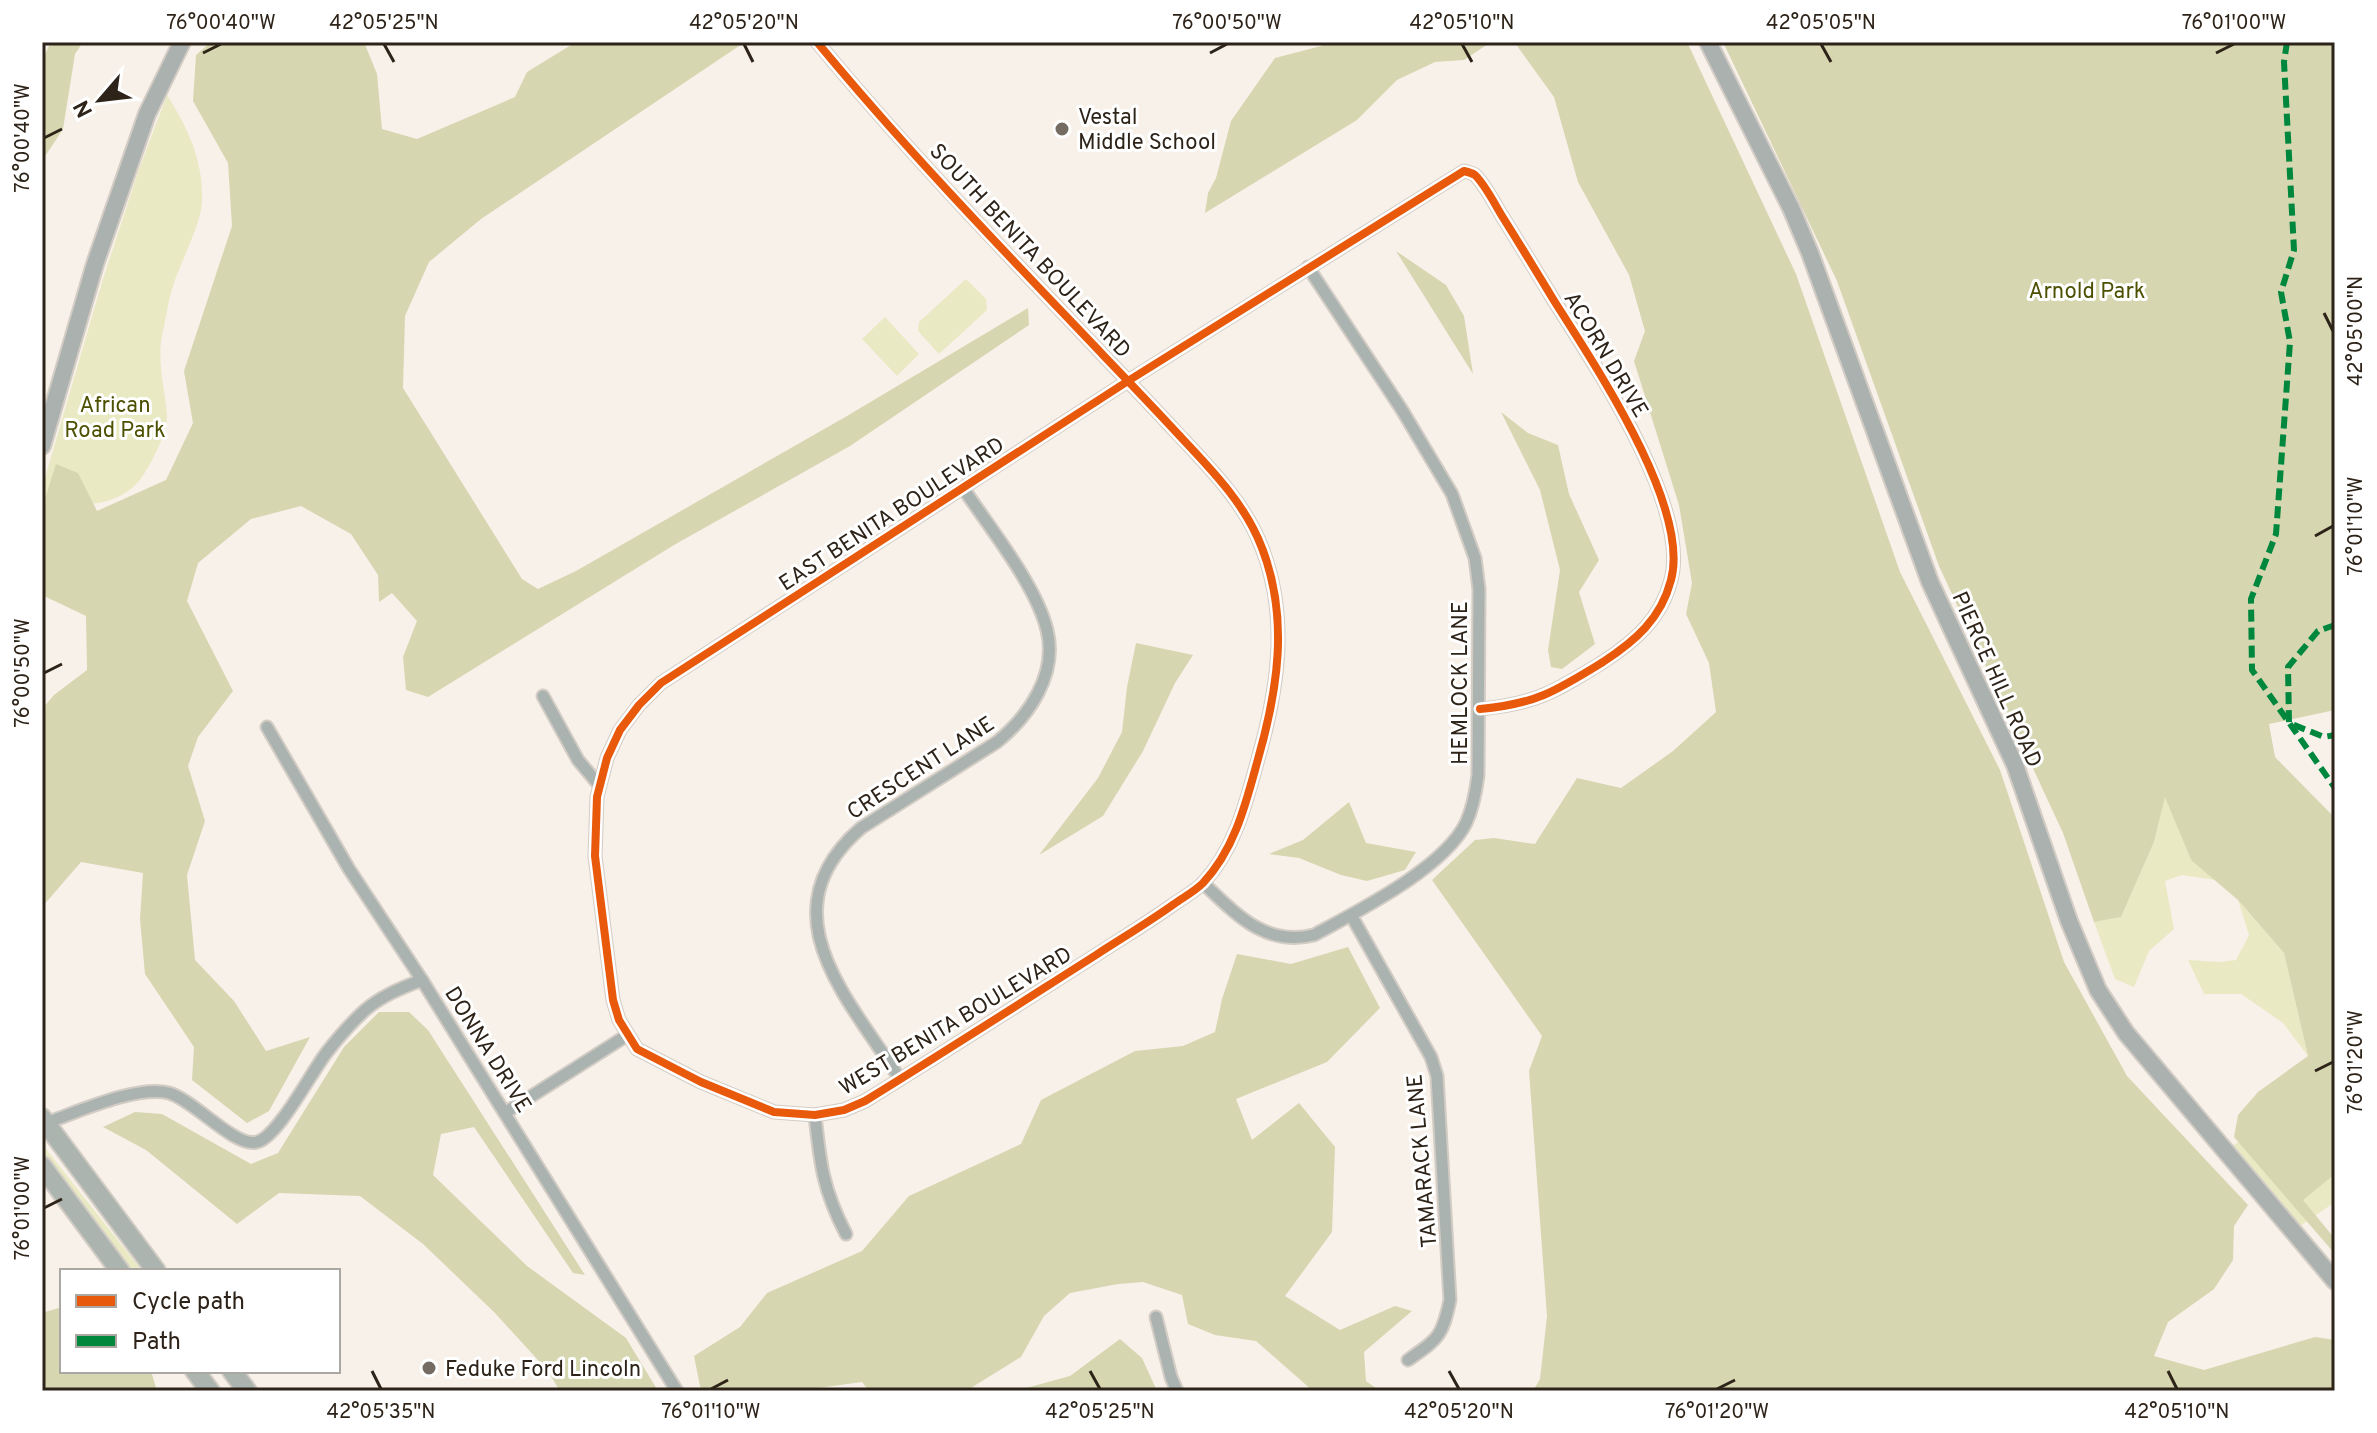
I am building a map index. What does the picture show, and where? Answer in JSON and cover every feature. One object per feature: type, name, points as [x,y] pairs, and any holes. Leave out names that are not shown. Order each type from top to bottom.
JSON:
[{"type":"main road","points":[[44,1120],[155,1269]]},
{"type":"main road","points":[[42,1166],[119,1269]]},
{"type":"main road","points":[[196,1373],[210,1391]]},
{"type":"main road","points":[[234,1373],[247,1391]]},
{"type":"street","points":[[42,446],[46,415],[95,264],[147,114],[182,42]]},
{"type":"street","name":"SOUTH BENITA BOULEVARD","points":[[817,42],[1235,498],[1254,529],[1264,551],[1275,594],[1280,632],[1277,679],[1241,819],[1224,856],[1203,883]]},
{"type":"street","name":"PIERCE HILL ROAD","points":[[1708,42],[1800,230],[1930,582],[2015,765],[2069,921],[2098,990],[2126,1033],[2335,1281]]},
{"type":"street","name":"EAST BENITA BOULEVARD","points":[[626,1036],[613,1000],[595,856],[599,785],[620,730],[639,705],[661,683],[1128,381],[1458,173]]},
{"type":"street","name":"ACORN DRIVE","points":[[1458,173],[1473,174],[1495,205],[1616,401],[1654,480],[1670,530],[1673,561],[1672,579],[1661,606],[1631,644],[1538,699],[1508,707],[1480,709]]},
{"type":"street","name":"HEMLOCK LANE","points":[[1203,883],[1240,918],[1262,932],[1281,938],[1314,935],[1418,873],[1453,842],[1466,823],[1474,801],[1480,709],[1479,589],[1475,558],[1452,494],[1402,410],[1308,267]]},
{"type":"street","name":"CRESCENT LANE","points":[[900,1079],[823,955],[816,926],[816,903],[824,876],[841,845],[861,828],[997,742],[1017,726],[1033,704],[1046,673],[1049,651],[1048,632],[1037,604],[963,488]]},
{"type":"street","points":[[543,696],[578,760],[599,785]]},
{"type":"street","name":"DONNA DRIVE","points":[[267,727],[320,821],[677,1391]]},
{"type":"street","name":"WEST BENITA BOULEVARD","points":[[626,1036],[637,1049],[701,1082],[774,1112],[815,1115],[844,1110],[865,1101],[1142,926],[1203,883]]},
{"type":"street","name":"TAMARACK LANE","points":[[1351,915],[1431,1057],[1437,1076],[1450,1300],[1444,1327],[1437,1340],[1408,1360]]},
{"type":"street","points":[[44,1120],[134,1094],[155,1091],[170,1093],[186,1101],[241,1141],[255,1143],[266,1138],[280,1122],[326,1053],[362,1012],[381,997],[422,980]]},
{"type":"street","points":[[505,1113],[626,1036]]},
{"type":"street","points":[[815,1115],[820,1170],[829,1201],[846,1234]]},
{"type":"street","points":[[1156,1317],[1177,1391]]},
{"type":"green space","points":[[51,42],[83,42],[75,54],[63,129],[42,161],[42,60]]},
{"type":"green space","points":[[211,42],[364,42],[377,74],[382,129],[417,139],[515,97],[527,72],[576,42],[745,42],[481,219],[429,262],[405,316],[403,388],[522,579],[538,589],[576,571],[847,416],[1028,308],[1029,325],[850,446],[674,545],[428,697],[406,690],[403,657],[417,621],[392,593],[379,602],[378,575],[351,534],[301,506],[251,519],[198,563],[187,601],[233,691],[198,737],[188,766],[205,821],[187,875],[195,960],[234,1001],[266,1051],[310,1037],[269,1111],[247,1123],[192,1080],[194,1047],[145,974],[140,919],[143,873],[81,862],[42,907],[42,709],[54,695],[87,670],[86,616],[42,595],[42,508],[56,464],[78,473],[97,511],[166,480],[193,423],[184,371],[232,226],[228,163],[193,101],[196,55]]},
{"type":"green space","points":[[1326,42],[1491,42],[1464,60],[1435,62],[1397,80],[1357,120],[1205,213],[1208,193],[1216,178],[1231,121],[1275,58]]},
{"type":"green space","points":[[1508,42],[1687,42],[1796,274],[1900,572],[2000,770],[2064,962],[2127,1076],[2248,1205],[2234,1226],[2233,1260],[2214,1289],[2168,1322],[2154,1356],[2204,1370],[2315,1337],[2335,1340],[2335,1391],[1533,1391],[1540,1379],[1547,1316],[1529,1071],[1542,1036],[1432,880],[1475,840],[1494,838],[1535,844],[1577,778],[1621,788],[1673,751],[1716,712],[1709,663],[1686,614],[1692,583],[1679,505],[1634,361],[1645,331],[1629,275],[1578,182],[1554,97],[1515,43]]},
{"type":"green space","name":"Arnold Park","points":[[1723,42],[2335,42],[2335,710],[2269,724],[2275,757],[2335,818],[2335,1174],[2303,1200],[2335,1239],[2335,1254],[2234,1137],[2238,1115],[2258,1092],[2308,1056],[2284,953],[2238,900],[2191,860],[2165,797],[2154,842],[2121,917],[2094,922],[2063,833],[1939,566],[1837,281]]},
{"type":"green space","name":"African Road Park","points":[[167,95],[193,146],[200,173],[202,203],[195,232],[172,289],[162,336],[161,366],[167,415],[165,431],[143,475],[130,490],[94,504],[42,503],[42,488],[102,282]]},
{"type":"green space","points":[[1396,251],[1446,285],[1464,316],[1473,374]]},
{"type":"green space","points":[[966,279],[986,299],[987,310],[939,354],[918,331],[919,322]]},
{"type":"green space","points":[[885,317],[919,354],[897,376],[862,339]]},
{"type":"green space","points":[[1501,412],[1528,433],[1558,445],[1569,494],[1599,560],[1579,592],[1595,644],[1562,669],[1551,667],[1548,650],[1560,570],[1540,490]]},
{"type":"green space","points":[[1136,643],[1193,655],[1175,683],[1143,751],[1103,816],[1039,855],[1098,778],[1122,732]]},
{"type":"green space","points":[[2165,796],[2191,860],[2215,880],[2182,875],[2165,881],[2174,929],[2149,951],[2134,987],[2115,979],[2094,922],[2121,917],[2154,842]]},
{"type":"green space","points":[[1349,802],[1366,843],[1416,852],[1405,870],[1367,881],[1341,875],[1299,858],[1269,854],[1303,840]]},
{"type":"green space","points":[[2238,900],[2284,953],[2308,1056],[2283,1023],[2241,994],[2204,994],[2188,960],[2236,960],[2249,935]]},
{"type":"green space","points":[[1348,947],[1380,1008],[1327,1062],[1236,1099],[1252,1140],[1299,1103],[1335,1147],[1332,1232],[1285,1296],[1340,1330],[1395,1306],[1412,1311],[1364,1352],[1366,1381],[1380,1391],[1313,1391],[1256,1341],[1215,1335],[1188,1324],[1182,1295],[1143,1282],[1070,1293],[1044,1316],[1021,1357],[966,1391],[869,1391],[862,1382],[796,1391],[701,1391],[694,1356],[740,1327],[767,1293],[862,1251],[909,1196],[1021,1144],[1041,1100],[1135,1051],[1183,1046],[1215,1032],[1237,954],[1291,964]]},
{"type":"green space","points":[[379,1012],[409,1012],[428,1030],[585,1275],[573,1273],[474,1127],[441,1134],[433,1175],[527,1266],[626,1338],[658,1391],[560,1391],[547,1370],[494,1312],[423,1244],[360,1196],[279,1193],[237,1224],[146,1150],[103,1127],[135,1112],[162,1114],[251,1164],[278,1153],[344,1047]]},
{"type":"green space","points":[[2335,1073],[2335,1202],[2293,1231],[2227,1150]]},
{"type":"green space","points":[[42,1144],[140,1269],[125,1269],[42,1158]]},
{"type":"green space","points":[[60,1308],[60,1373],[152,1373],[157,1391],[42,1391],[42,1315]]},
{"type":"green space","points":[[1120,1339],[1142,1358],[1157,1391],[1015,1391],[1070,1376]]},
{"type":"marked path","points":[[2287,42],[2284,62],[2294,250],[2281,292],[2290,342],[2276,534],[2251,599],[2252,670],[2335,788]]},
{"type":"marked path","points":[[2335,625],[2318,631],[2288,667],[2289,723],[2324,737],[2335,735]]},
{"type":"cycle path","points":[[817,42],[921,162],[994,240],[1122,374],[1131,384],[1202,459],[1236,501],[1262,548],[1276,601],[1278,654],[1271,706],[1238,825],[1214,870],[1203,883],[1145,924],[865,1101],[844,1110],[815,1115],[774,1112],[701,1082],[637,1049],[619,1020],[613,1000],[595,856],[597,797],[607,758],[620,730],[639,705],[661,683],[1128,381],[1464,171],[1475,175],[1486,189],[1613,396],[1653,475],[1673,549],[1667,594],[1654,618],[1626,646],[1587,672],[1545,694],[1516,704],[1480,709]]},
{"type":"place","name":"Vestal Middle School","points":[[1062,129]]},
{"type":"place","name":"Feduke Ford Lincoln","points":[[429,1368]]}]
